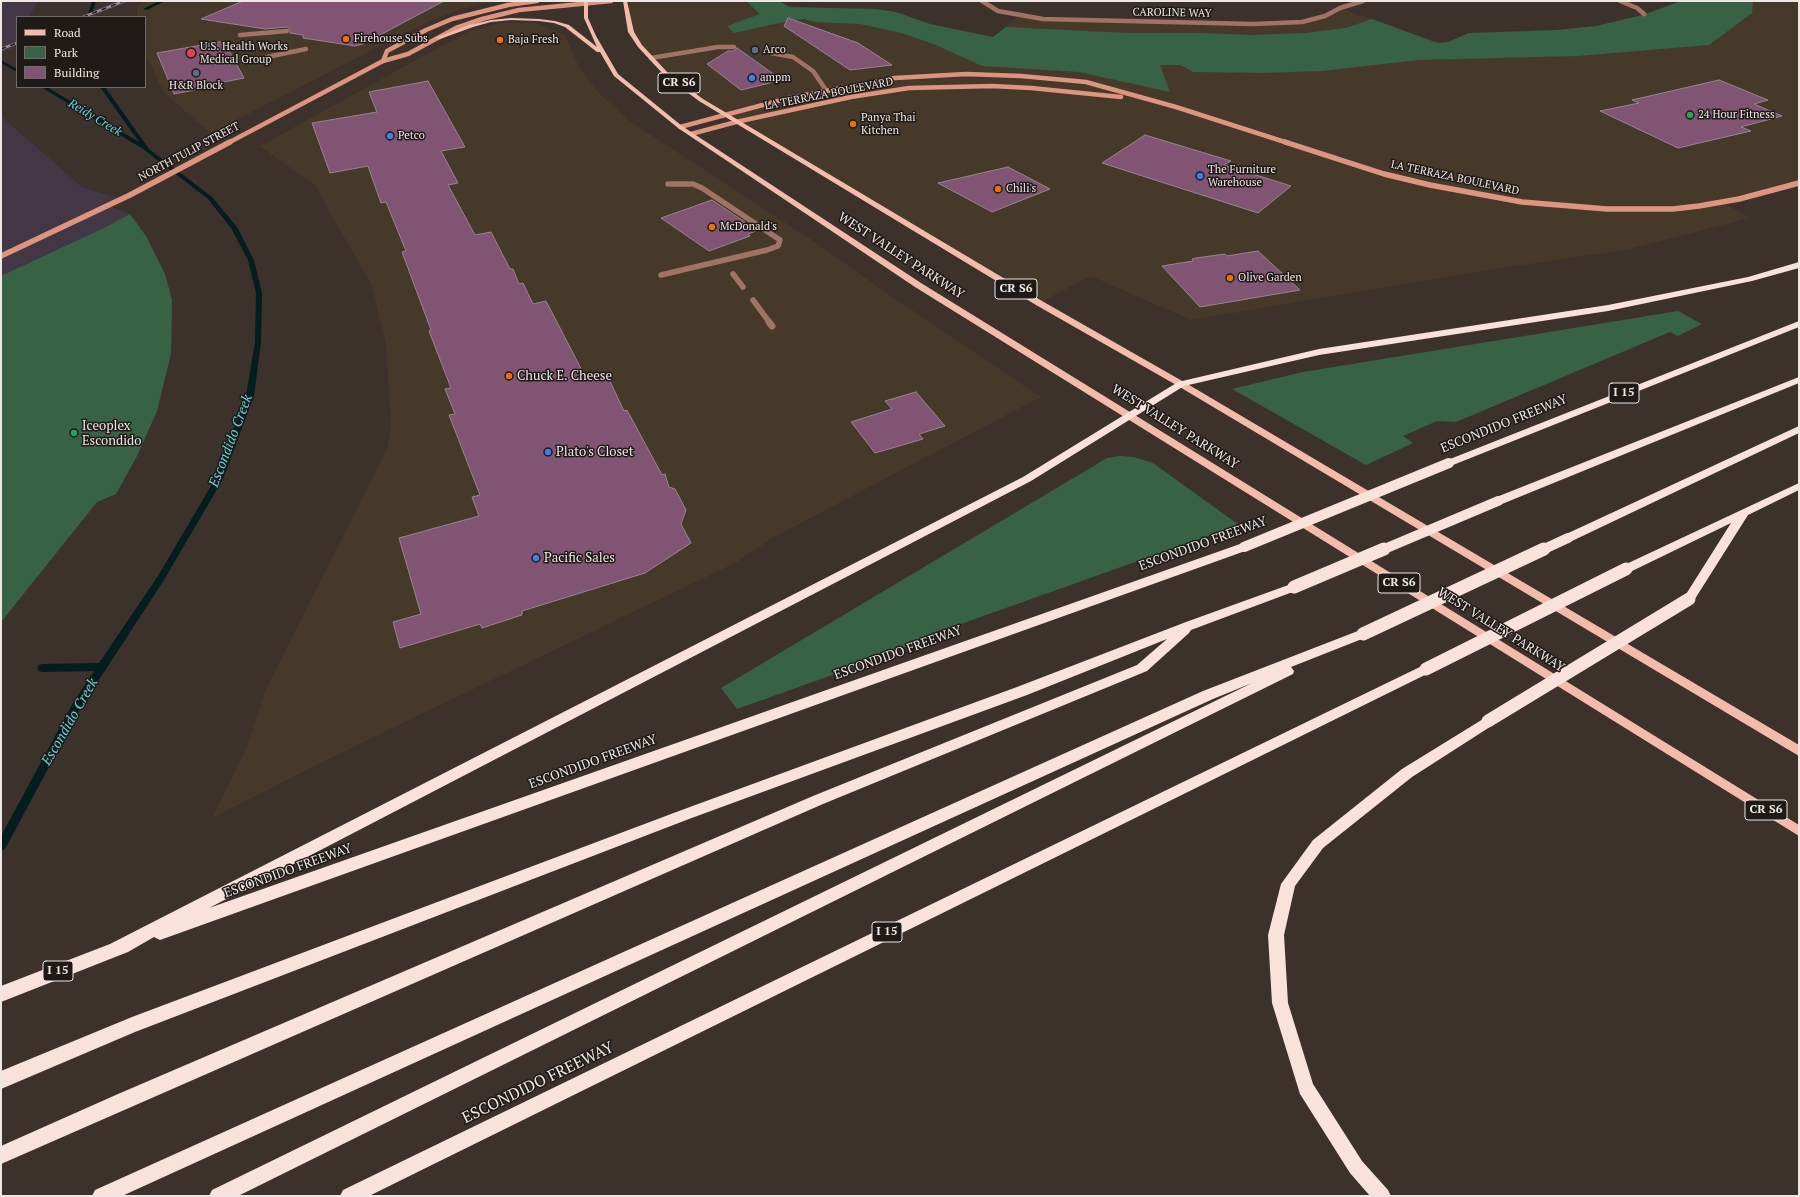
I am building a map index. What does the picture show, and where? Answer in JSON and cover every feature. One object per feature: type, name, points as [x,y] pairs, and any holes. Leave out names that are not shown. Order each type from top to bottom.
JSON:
[{"type":"highway","points":[[116,949],[1027,479],[1181,384],[1236,370],[1319,352],[1608,308],[1749,279],[1799,264]]},
{"type":"highway","name":"ESCONDIDO FREEWAY","points":[[1,994],[116,949],[1244,547],[1449,463],[1799,324]]},
{"type":"highway","points":[[1,1080],[132,1025],[684,815],[1022,691],[1190,625],[1294,587],[1498,501],[1799,380]]},
{"type":"highway","points":[[218,1196],[1363,634],[1799,429]]},
{"type":"highway","name":"ESCONDIDO FREEWAY","points":[[348,1196],[1426,669],[1626,569],[1799,486]]},
{"type":"highway","points":[[1382,1196],[1356,1167],[1306,1088],[1280,1003],[1276,935],[1288,884],[1318,844],[1407,773],[1488,721],[1689,599],[1744,512]]},
{"type":"highway","points":[[1,1155],[124,1100],[818,800],[1142,668],[1190,625]]},
{"type":"highway","points":[[101,1196],[1201,698],[1363,634]]},
{"type":"main road","name":"CR S6","points":[[625,1],[632,32],[637,42],[666,74],[695,96],[1038,303],[1181,384],[1799,751]]},
{"type":"main road","name":"WEST VALLEY PARKWAY","points":[[586,2],[586,18],[593,36],[616,75],[680,127],[918,285],[1799,831]]},
{"type":"main road","points":[[438,38],[470,26],[491,21],[511,19],[539,20],[555,22],[567,26],[602,53]]},
{"type":"street","name":"NORTH TULIP STREET","points":[[383,61],[388,51],[426,30],[452,19],[493,8],[537,1]]},
{"type":"street","name":"NORTH TULIP STREET","points":[[1,256],[130,195],[383,61],[408,54],[469,23],[509,12],[586,2],[611,1]]},
{"type":"street","name":"CAROLINE WAY","points":[[982,1],[998,11],[1043,19],[1252,24],[1302,22],[1325,16],[1340,8],[1362,1]]},
{"type":"street","points":[[1620,1],[1637,8],[1644,14]]},
{"type":"street","points":[[240,35],[287,31]]},
{"type":"street","points":[[651,58],[718,47],[734,47]]},
{"type":"street","points":[[267,57],[306,50]]},
{"type":"street","points":[[770,53],[793,57],[813,71],[826,90]]},
{"type":"street","name":"LA TERRAZA BOULEVARD","points":[[680,127],[724,114],[826,90],[895,78],[984,74],[1038,77],[1086,82],[1139,98],[1176,107],[1384,174],[1430,185],[1522,202],[1607,209],[1673,209],[1739,199],[1799,183]]},
{"type":"street","name":"LA TERRAZA BOULEVARD","points":[[691,134],[736,122],[851,97],[916,88],[992,86],[1139,98]]},
{"type":"street","points":[[661,275],[767,250],[778,246],[780,240],[702,188],[692,184],[668,184]]},
{"type":"street","points":[[733,274],[743,287]]},
{"type":"street","points":[[753,300],[772,326]]},
{"type":"shaded area","points":[[1,1],[38,1],[30,16],[16,16],[16,46],[1,53]]},
{"type":"shaded area","points":[[116,1],[131,1],[94,16],[78,16]]},
{"type":"shaded area","points":[[145,1],[495,1],[461,9],[429,21],[211,133],[164,93],[146,55],[146,16],[137,16],[137,5]]},
{"type":"shaded area","points":[[625,1],[779,1],[790,7],[876,9],[896,12],[930,24],[993,38],[1018,16],[1043,19],[1284,23],[1325,16],[1340,8],[1438,43],[1448,42],[1469,33],[1557,30],[1596,26],[1643,15],[1681,1],[1799,1],[1799,183],[1722,202],[1749,218],[1630,249],[1483,271],[1191,320],[1091,276],[1039,303],[736,122],[666,74],[646,53],[631,32]]},
{"type":"shaded area","points":[[501,23],[536,23],[565,35],[580,69],[598,92],[631,122],[812,240],[891,296],[1041,397],[774,537],[737,562],[318,764],[212,818],[246,749],[266,689],[387,449],[391,427],[386,343],[371,283],[316,186],[260,146],[469,31]]},
{"type":"shaded area","name":"Iceoplex Escondido","points":[[1,116],[82,187],[121,199],[109,206],[130,214],[146,236],[165,274],[172,300],[172,327],[171,354],[157,411],[137,456],[116,494],[97,502],[1,622]]},
{"type":"green space","points":[[746,1],[779,1],[790,7],[876,9],[896,12],[930,24],[993,37],[1006,27],[1128,33],[1252,35],[1305,33],[1346,28],[1372,19],[1438,43],[1448,42],[1469,33],[1557,30],[1596,26],[1643,15],[1681,1],[1753,1],[1752,13],[1709,45],[1578,56],[1419,60],[1322,71],[1264,73],[1193,72],[1180,65],[1160,65],[1170,92],[1079,72],[982,66],[936,45],[901,33],[860,24],[814,22],[804,19],[734,33],[727,26],[760,14]]},
{"type":"green space","name":"Iceoplex Escondido","points":[[130,214],[146,236],[165,274],[172,300],[171,354],[157,411],[137,456],[116,494],[97,502],[1,622],[1,276],[106,227]]},
{"type":"green space","points":[[1678,311],[1702,324],[1678,336],[1670,332],[1456,422],[1437,421],[1403,436],[1413,443],[1366,465],[1232,389],[1303,372]]},
{"type":"green space","points":[[1120,456],[1134,457],[1153,463],[1239,525],[947,629],[877,659],[737,709],[721,688],[1107,458]]},
{"type":"building","points":[[243,1],[444,1],[363,44],[355,46],[303,38],[303,35],[290,33],[290,29],[287,27],[265,29],[201,19]]},
{"type":"building","points":[[788,18],[858,43],[892,65],[850,70],[784,26]]},
{"type":"building","points":[[224,41],[244,78],[219,83],[220,85],[174,94],[157,53]]},
{"type":"building","points":[[737,48],[782,80],[741,90],[707,64],[728,51],[734,51]]},
{"type":"building","points":[[1719,80],[1768,100],[1754,104],[1782,116],[1741,127],[1751,131],[1678,148],[1600,111],[1639,103],[1632,100]]},
{"type":"building","points":[[428,81],[465,147],[441,151],[458,183],[448,185],[475,235],[491,232],[510,269],[513,269],[519,284],[523,283],[533,304],[546,301],[587,380],[607,375],[624,411],[627,410],[662,475],[665,474],[669,487],[675,489],[686,510],[681,524],[691,543],[645,573],[522,611],[522,615],[482,628],[480,624],[400,648],[393,622],[421,614],[399,538],[479,516],[472,497],[480,495],[449,415],[455,414],[445,389],[451,388],[429,331],[431,330],[402,252],[406,251],[386,202],[381,203],[368,166],[330,173],[312,123],[377,112],[369,92]]},
{"type":"building","name":"The Furniture Warehouse","points":[[1145,135],[1231,161],[1224,165],[1291,186],[1258,213],[1102,163]]},
{"type":"building","name":"Chili's","points":[[1008,167],[1050,189],[992,212],[938,183]]},
{"type":"building","name":"McDonald's","points":[[712,200],[756,231],[748,234],[750,236],[709,251],[661,218]]},
{"type":"building","name":"Olive Garden","points":[[1258,251],[1300,290],[1200,307],[1162,266],[1193,261],[1192,259],[1196,258],[1225,254],[1227,256]]},
{"type":"building","points":[[916,392],[945,426],[919,434],[923,439],[875,453],[851,422],[892,409],[885,401]]},
{"type":"waterway","name":"Escondido Creek","points":[[89,16],[94,1]]},
{"type":"waterway","points":[[145,9],[163,1]]},
{"type":"waterway","name":"Reidy Creek","points":[[1,61],[16,70]]},
{"type":"waterway","name":"Reidy Creek","points":[[45,88],[143,147]]},
{"type":"waterway","name":"Escondido Creek","points":[[102,667],[161,578],[219,479],[250,396],[258,342],[259,293],[251,260],[234,227],[210,198],[147,150],[103,88]]},
{"type":"waterway","name":"Escondido Creek","points":[[1,846],[76,706],[102,667]]},
{"type":"waterway","points":[[42,668],[102,667]]},
{"type":"railway","points":[[86,16],[124,1]]},
{"type":"railway","points":[[1,49],[16,43]]},
{"type":"place","name":"Firehouse Subs","points":[[346,39]]},
{"type":"place","name":"Baja Fresh","points":[[500,40]]},
{"type":"place","name":"Arco","points":[[755,50]]},
{"type":"place","name":"U.S. Health Works Medical Group","points":[[191,53]]},
{"type":"place","name":"H&R Block","points":[[196,73]]},
{"type":"place","name":"ampm","points":[[752,78]]},
{"type":"place","name":"24 Hour Fitness","points":[[1690,115]]},
{"type":"place","name":"Panya Thai Kitchen","points":[[853,124]]},
{"type":"place","name":"Petco","points":[[390,136]]},
{"type":"place","name":"The Furniture Warehouse","points":[[1200,176]]},
{"type":"place","name":"Chili's","points":[[998,189]]},
{"type":"place","name":"McDonald's","points":[[712,227]]},
{"type":"place","name":"Olive Garden","points":[[1230,278]]},
{"type":"place","name":"Chuck E. Cheese","points":[[509,376]]},
{"type":"place","name":"Iceoplex Escondido","points":[[74,433]]},
{"type":"place","name":"Plato's Closet","points":[[548,452]]},
{"type":"place","name":"Pacific Sales","points":[[536,558]]}]
